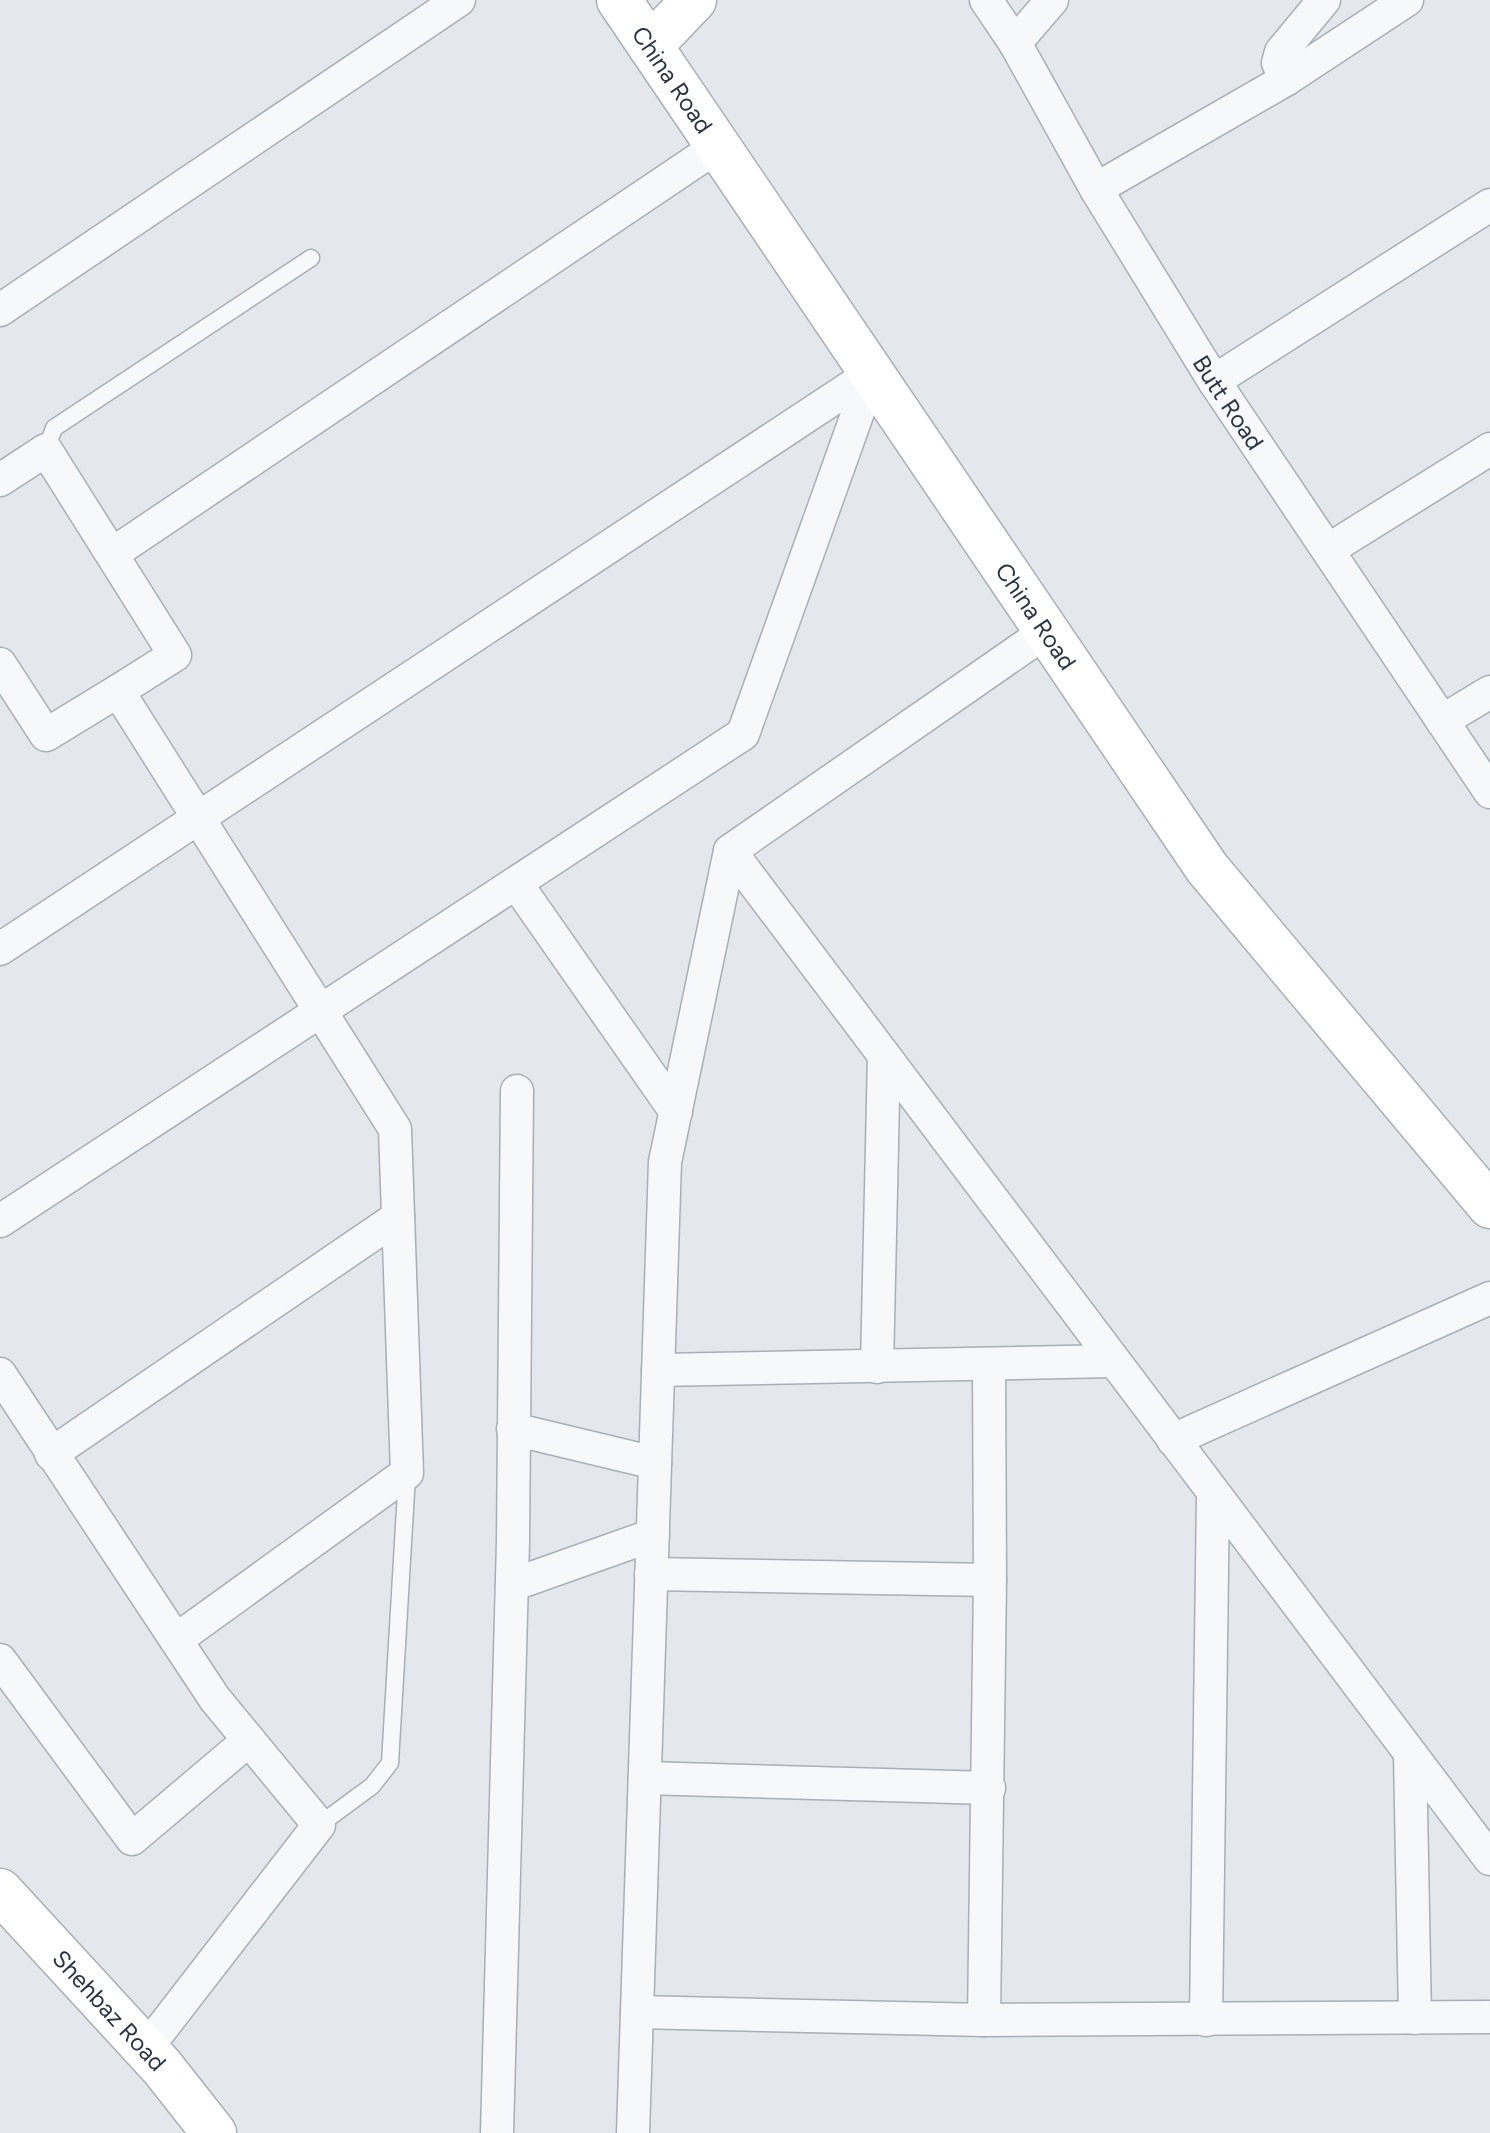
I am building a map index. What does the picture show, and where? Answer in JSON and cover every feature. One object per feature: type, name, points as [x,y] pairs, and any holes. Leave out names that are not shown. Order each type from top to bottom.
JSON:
[{"type":"main road","name":"China Road","points":[[619,0],[1207,868],[1490,1206]]},
{"type":"main road","points":[[650,46],[694,0]]},
{"type":"main road","name":"Shehbaz Road","points":[[0,1891],[145,2050],[214,2133]]},
{"type":"street","points":[[0,310],[459,0]]},
{"type":"street","name":"Butt Road","points":[[986,0],[1015,43],[1096,189],[1214,381],[1490,792]]},
{"type":"street","points":[[1015,43],[1052,0]]},
{"type":"street","points":[[1287,79],[1278,63],[1281,52],[1324,0]]},
{"type":"street","points":[[1096,189],[1287,79],[1407,0]]},
{"type":"street","points":[[112,554],[718,146]]},
{"type":"street","points":[[1214,381],[1490,205]]},
{"type":"street","points":[[0,949],[872,373]]},
{"type":"street","points":[[0,1221],[743,734],[872,373]]},
{"type":"street","points":[[1328,550],[1490,449]]},
{"type":"street","points":[[0,480],[46,450],[175,655],[46,735],[0,664]]},
{"type":"street","points":[[633,2133],[665,1162],[730,851],[1047,631]]},
{"type":"street","points":[[118,691],[395,1129],[407,1473],[176,1640]]},
{"type":"street","points":[[1442,721],[1490,692]]},
{"type":"street","points":[[730,851],[1490,1859]]},
{"type":"street","points":[[516,883],[676,1112]]},
{"type":"street","points":[[877,1367],[884,1056]]},
{"type":"street","points":[[497,2133],[512,1585],[517,1091]]},
{"type":"street","points":[[51,1454],[398,1217]]},
{"type":"street","points":[[1173,1440],[1490,1298]]},
{"type":"street","points":[[658,1370],[1113,1361]]},
{"type":"street","points":[[984,2020],[989,1788],[989,1364]]},
{"type":"street","points":[[0,1374],[215,1699],[319,1825],[145,2050]]},
{"type":"street","points":[[513,1429],[655,1463]]},
{"type":"street","points":[[1206,2020],[1213,1494]]},
{"type":"street","points":[[512,1585],[653,1535]]},
{"type":"street","points":[[651,1574],[990,1580]]},
{"type":"street","points":[[0,1660],[132,1839],[249,1740]]},
{"type":"street","points":[[1410,1754],[1415,2018]]},
{"type":"street","points":[[645,1778],[989,1788]]},
{"type":"street","points":[[637,2012],[984,2020],[1490,2017]]},
{"type":"lane","points":[[46,450],[54,428],[311,258]]},
{"type":"lane","points":[[319,1825],[372,1786],[390,1763],[407,1473]]}]
